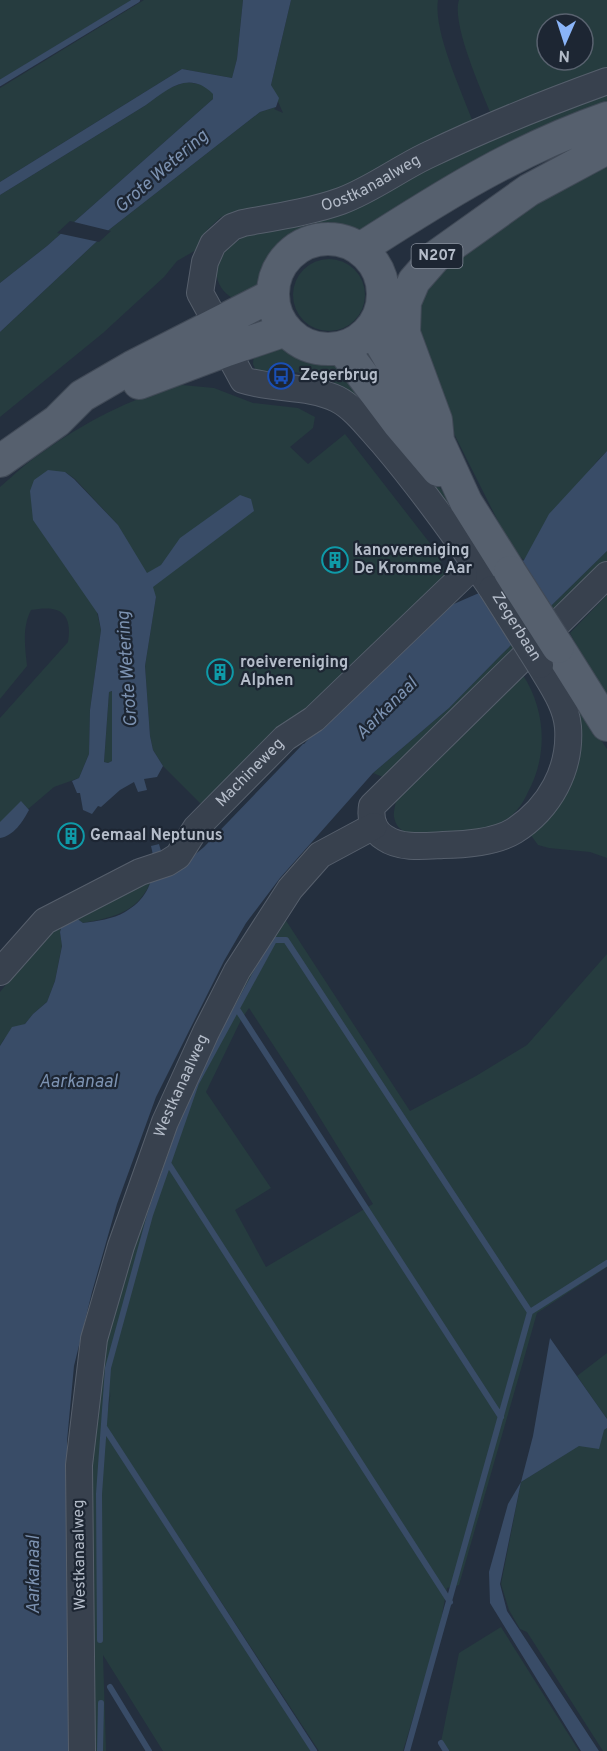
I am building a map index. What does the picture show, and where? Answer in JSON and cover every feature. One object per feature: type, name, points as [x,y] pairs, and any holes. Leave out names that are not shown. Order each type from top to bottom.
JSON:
[{"type":"main road","name":"N207","points":[[360,249],[442,196],[501,163],[607,118]]},
{"type":"main road","name":"N207","points":[[381,277],[461,216],[518,178],[544,163],[607,136]]},
{"type":"main road","name":"N207","points":[[438,441],[436,420],[404,333],[405,302],[414,281],[435,257],[520,196],[607,148]]},
{"type":"main road","points":[[319,240],[336,240],[360,249],[374,264],[381,277],[383,304],[372,328],[359,340],[342,348],[312,347],[298,340],[286,330],[277,314],[273,295],[279,270],[289,256],[302,246],[319,240]]},
{"type":"main road","points":[[222,337],[273,295]]},
{"type":"main road","name":"Zegerbaan","points":[[372,328],[438,441],[501,581],[549,656],[607,725]]},
{"type":"main road","points":[[0,461],[57,421],[82,396],[132,367],[222,337],[286,330]]},
{"type":"main road","name":"Zegerbaan","points":[[342,348],[399,424],[466,502]]},
{"type":"street","name":"Oostkanaalweg","points":[[222,337],[200,293],[205,262],[213,244],[232,227],[342,201],[434,152],[607,81]]},
{"type":"street","name":"Zegerbaan","points":[[222,337],[243,380],[258,385],[321,393],[339,400],[354,411],[406,470],[459,540],[501,581]]},
{"type":"street","points":[[374,826],[372,806],[607,574]]},
{"type":"street","name":"Machineweg","points":[[0,972],[45,921],[140,872],[159,866],[178,856],[196,828],[285,738],[314,719],[464,575]]},
{"type":"street","name":"Zegerbaan","points":[[374,826],[385,838],[397,843],[418,846],[481,842],[513,832],[543,807],[557,785],[566,759],[568,726],[549,656]]},
{"type":"street","name":"Westkanaalweg","points":[[82,1751],[79,1465],[94,1339],[121,1246],[165,1122],[206,1032],[243,962],[290,889],[320,855],[374,826]]},
{"type":"green space","points":[[0,0],[132,0],[0,80]]},
{"type":"green space","points":[[144,0],[243,0],[237,59],[232,78],[182,69],[0,182],[0,88]]},
{"type":"green space","points":[[291,0],[438,0],[440,29],[444,45],[474,125],[387,169],[337,189],[305,199],[267,205],[221,217],[207,230],[196,250],[177,261],[164,277],[103,333],[0,417],[0,332],[110,229],[260,112],[276,107],[274,109],[283,113],[271,85]]},
{"type":"green space","points":[[459,0],[607,0],[607,79],[493,119],[469,59],[460,25]]},
{"type":"green space","points":[[186,82],[204,85],[214,94],[213,99],[47,246],[0,283],[0,195],[146,105],[167,89]]},
{"type":"green space","points":[[607,88],[607,111],[359,234],[311,235],[300,239],[281,255],[265,287],[234,299],[219,285],[217,272],[220,259],[229,248],[247,234],[445,157]]},
{"type":"green space","points":[[607,152],[607,451],[524,560],[512,549],[434,394],[413,331],[427,280]]},
{"type":"green space","points":[[329,259],[349,265],[359,275],[365,295],[359,315],[349,325],[329,331],[309,325],[299,315],[293,295],[299,275],[309,265]]},
{"type":"green space","points":[[285,346],[307,354],[334,359],[416,455],[454,507],[474,541],[374,414],[342,386],[328,380],[301,376],[301,373],[294,372],[293,369],[283,368],[282,375],[257,373],[253,364],[254,353]]},
{"type":"green space","points":[[182,385],[214,388],[253,403],[298,408],[315,417],[313,428],[290,447],[308,464],[345,434],[436,551],[448,577],[205,808],[163,766],[153,750],[145,666],[156,597],[118,525],[75,479],[65,472],[101,630],[90,710],[89,754],[79,778],[54,787],[0,833],[0,718],[68,642],[69,632],[66,617],[62,612],[49,609],[31,610],[25,630],[27,666],[0,699],[0,487],[25,465],[90,422],[126,404]]},
{"type":"green space","points":[[607,551],[607,569],[390,780],[373,773],[449,708]]},
{"type":"green space","points":[[607,595],[607,703],[570,633]]},
{"type":"green space","points":[[523,675],[536,703],[542,733],[539,763],[519,808],[513,815],[497,825],[473,832],[419,835],[400,829],[394,817],[396,799]]},
{"type":"green space","points":[[113,691],[112,761],[108,763],[104,762],[109,692]]},
{"type":"green space","points":[[572,696],[607,749],[607,858],[590,852],[538,845],[530,834]]},
{"type":"green space","points":[[153,876],[142,897],[134,905],[116,915],[83,923],[72,915]]},
{"type":"green space","points":[[283,916],[410,1111],[476,1076],[527,1045],[607,954],[607,1267],[537,1313],[459,1585],[447,1588],[439,1631],[403,1751],[319,1751],[105,1425],[111,1392],[104,1419],[102,1469],[104,1430],[311,1751],[163,1751],[103,1655],[106,1751],[90,1751],[86,1544],[95,1374],[144,1195],[232,1001]],"holes":[[[249,1008],[373,1204],[266,1267],[235,1210],[271,1188],[206,1092]]]},
{"type":"green space","points":[[64,918],[60,932],[62,945],[55,981],[47,1002],[25,1024],[4,1039],[0,1046],[0,992]]},
{"type":"green space","points":[[607,1353],[607,1419],[577,1376]]},
{"type":"green space","points":[[607,1428],[607,1751],[603,1751],[527,1632],[520,1629],[509,1610],[501,1584],[521,1482]]},
{"type":"green space","points":[[501,1627],[579,1751],[447,1751],[441,1742],[459,1653]]},
{"type":"water","name":"Grote Wetering","points":[[243,0],[291,0],[271,85],[279,98],[276,107],[260,112],[110,229],[0,332],[0,283],[47,246],[213,99],[213,94],[196,83],[179,84],[0,195],[0,182],[182,69],[232,78],[237,59]]},
{"type":"water","name":"Aarkanaal","points":[[607,451],[607,551],[449,708],[373,773],[280,878],[246,923],[224,961],[156,1097],[117,1204],[74,1366],[67,1441],[70,1751],[0,1751],[0,1046],[12,1027],[25,1024],[47,1002],[55,981],[62,946],[60,932],[64,918],[72,915],[83,923],[115,916],[134,906],[150,884],[153,865],[151,846],[159,844],[163,858],[187,861],[204,847],[204,829],[288,743],[304,744],[391,649],[433,613],[479,593],[483,600],[524,560],[549,514]]},
{"type":"water","name":"Grote Wetering","points":[[48,470],[65,472],[74,479],[118,525],[147,573],[161,565],[180,538],[240,495],[251,499],[254,511],[153,587],[156,597],[145,666],[150,736],[153,750],[163,766],[157,777],[144,779],[147,790],[138,792],[134,782],[120,790],[101,807],[98,806],[92,814],[83,810],[80,793],[77,793],[72,781],[79,778],[89,754],[90,710],[101,630],[98,614],[33,520],[30,491],[34,480]],"holes":[[[112,691],[112,761],[104,762],[109,692]]]},
{"type":"water","points":[[21,801],[29,810],[27,814],[14,831],[0,838],[0,822]]},
{"type":"water","points":[[550,1338],[607,1419],[607,1428],[604,1430],[599,1449],[579,1446],[521,1482],[533,1436]]},
{"type":"water","points":[[521,1482],[500,1584],[507,1611],[599,1751],[581,1751],[490,1603],[489,1572],[508,1504]]},
{"type":"pier","points":[[70,221],[111,231],[99,242],[57,233]]},
{"type":"pier","points":[[288,743],[303,744],[204,847],[204,829]]},
{"type":"waterway","points":[[0,83],[137,0]]},
{"type":"waterway","points":[[100,1640],[99,1494],[108,1368],[150,1215],[196,1083],[274,940],[286,940],[530,1312],[607,1263]]},
{"type":"waterway","points":[[237,1009],[501,1417]]},
{"type":"waterway","points":[[168,1163],[450,1602]]},
{"type":"waterway","points":[[407,1751],[530,1312]]},
{"type":"waterway","points":[[104,1427],[314,1751]]},
{"type":"waterway","points":[[110,1687],[149,1751]]},
{"type":"waterway","points":[[100,1751],[101,1703]]},
{"type":"waterway","points":[[441,1743],[446,1751]]},
{"type":"place","name":"Zegerbrug","points":[[281,376]]},
{"type":"place","name":"kanovereniging De Kromme Aar","points":[[335,560]]},
{"type":"place","name":"roeivereniging Alphen","points":[[220,672]]},
{"type":"place","name":"Gemaal Neptunus","points":[[71,836]]}]
